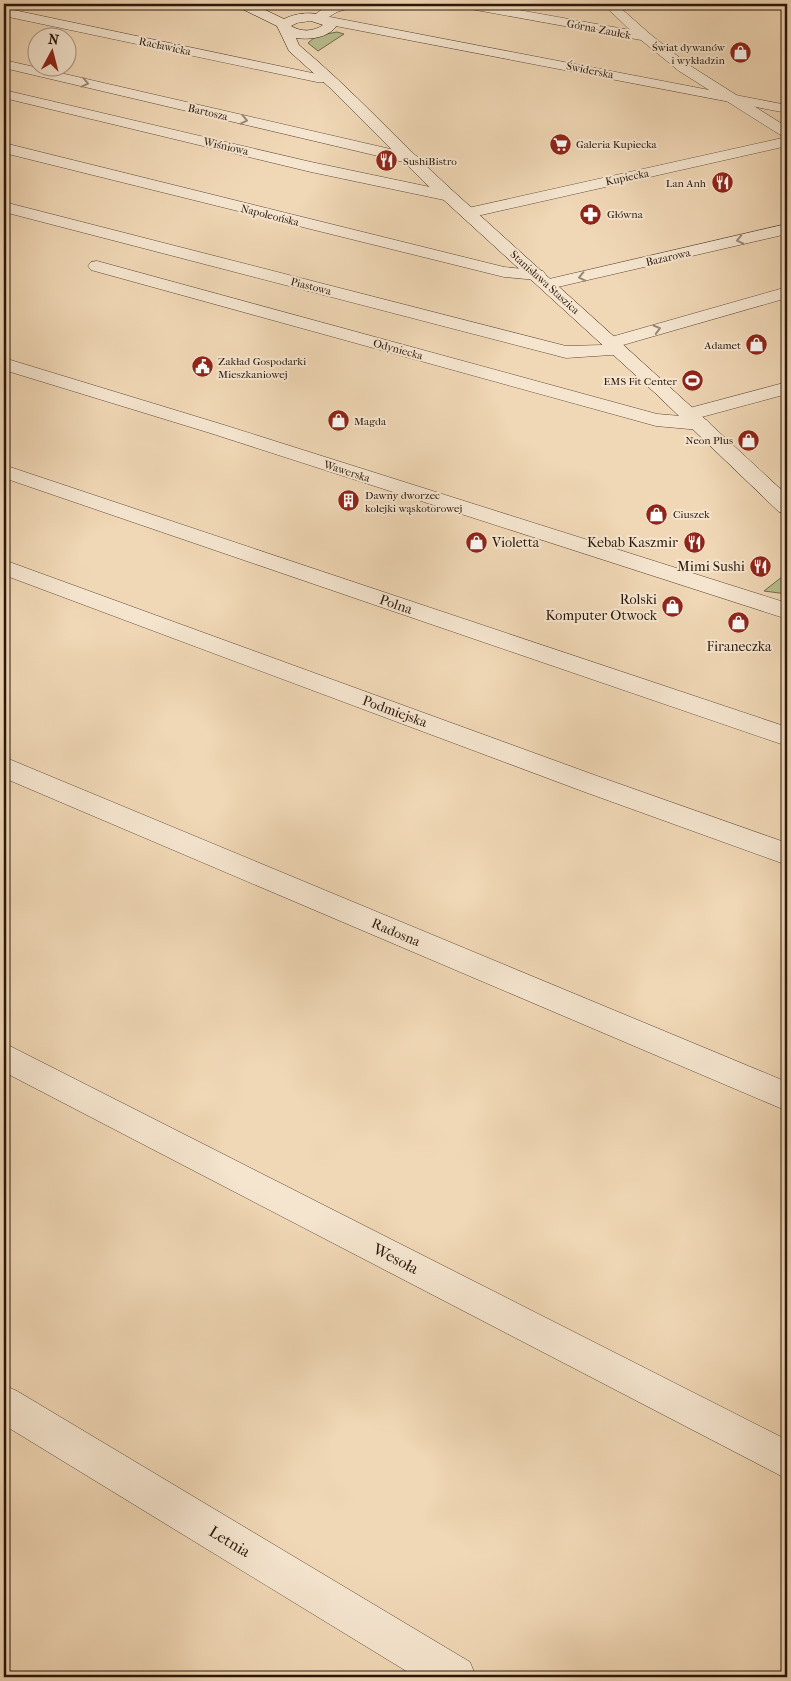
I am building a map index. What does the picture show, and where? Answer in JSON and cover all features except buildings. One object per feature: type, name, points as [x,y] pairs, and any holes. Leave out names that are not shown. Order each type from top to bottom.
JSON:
[{"type":"street","points":[[248,4],[321,25]]},
{"type":"street","points":[[248,4],[300,34],[321,25]]},
{"type":"street","points":[[304,56],[304,40],[321,25],[332,9],[348,4]]},
{"type":"street","name":"Górna-Zaułek","points":[[465,4],[645,37]]},
{"type":"street","points":[[609,4],[645,37],[684,68],[786,132]]},
{"type":"street","name":"Racławicka","points":[[4,12],[326,78]]},
{"type":"street","points":[[286,27],[289,20],[299,18]]},
{"type":"street","name":"Świderska","points":[[321,25],[393,33],[787,109]]},
{"type":"street","name":"Stanisława Staszica","points":[[286,27],[291,37],[292,46],[357,104],[449,196],[695,419],[787,506]]},
{"type":"street","name":"Bartosza","points":[[4,64],[412,159]]},
{"type":"street","points":[[652,82],[670,80],[679,76],[684,68]]},
{"type":"street","name":"Wiśniowa","points":[[4,94],[311,167],[449,196]]},
{"type":"street","name":"Kupiecka","points":[[468,213],[786,132]]},
{"type":"street","name":"Napoleońska","points":[[4,148],[504,272],[543,280]]},
{"type":"street","name":"Piastowa","points":[[4,207],[566,352],[615,346],[787,292]]},
{"type":"street","name":"Bazarowa","points":[[543,280],[787,229]]},
{"type":"street","name":"Odyniecka","points":[[97,266],[656,420],[695,419]]},
{"type":"street","name":"Wawerska","points":[[4,364],[217,429],[787,611]]},
{"type":"street","points":[[695,419],[787,388]]},
{"type":"street","name":"Polna","points":[[4,471],[787,737]]},
{"type":"street","name":"Podmiejska","points":[[4,567],[591,784],[787,854]]},
{"type":"street","name":"Wawerska","points":[[747,598],[787,601]]},
{"type":"street","name":"Radosna","points":[[4,768],[787,1097]]},
{"type":"street","name":"Wesoła","points":[[4,1057],[787,1460]]},
{"type":"street","name":"Letnia","points":[[4,1404],[456,1677]]},
{"type":"green space","points":[[337,32],[344,34],[318,51],[308,43],[316,36]]},
{"type":"green space","points":[[787,573],[787,594],[764,591]]},
{"type":"place","name":"Świat dywanów i wykładzin","points":[[741,53]]},
{"type":"place","name":"Galeria Kupiecka","points":[[560,144]]},
{"type":"place","name":"SushiBistro","points":[[387,161]]},
{"type":"place","name":"Lan Anh","points":[[722,183]]},
{"type":"place","name":"Główna","points":[[591,214]]},
{"type":"place","name":"Adamet","points":[[757,345]]},
{"type":"place","name":"Zakład Gospodarki Mieszkaniowej","points":[[202,367]]},
{"type":"place","name":"EMS Fit Center","points":[[693,381]]},
{"type":"place","name":"Magda","points":[[338,421]]},
{"type":"place","name":"Neon Plus","points":[[749,440]]},
{"type":"place","name":"Dawny dworzec kolejki wąskotorowej","points":[[349,501]]},
{"type":"place","name":"Ciuszek","points":[[657,514]]},
{"type":"place","name":"Violetta","points":[[476,542]]},
{"type":"place","name":"Kebab Kaszmir","points":[[694,542]]},
{"type":"place","name":"Mimi Sushi","points":[[761,566]]},
{"type":"place","name":"Rolski Komputer Otwock","points":[[673,607]]},
{"type":"place","name":"Firaneczka","points":[[739,623]]}]
